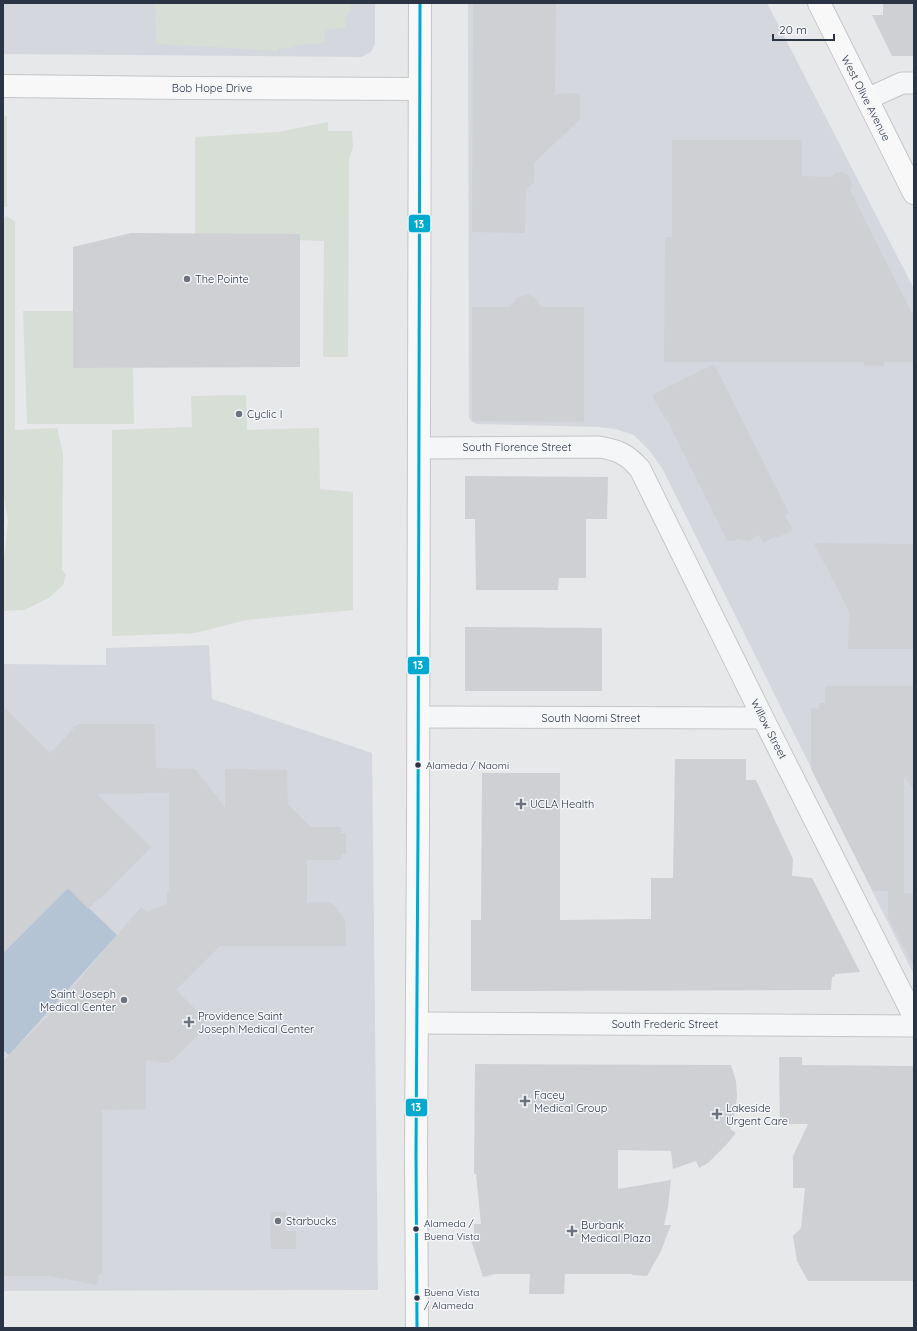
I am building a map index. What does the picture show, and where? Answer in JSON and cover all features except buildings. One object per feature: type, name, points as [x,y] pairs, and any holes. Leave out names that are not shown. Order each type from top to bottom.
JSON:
[{"type":"main road","points":[[417,1328],[416,1154],[420,3]]},
{"type":"main road","name":"West Olive Avenue","points":[[819,3],[914,193]]},
{"type":"main road","name":"Bob Hope Drive","points":[[3,86],[420,89]]},
{"type":"street","points":[[867,99],[902,83],[914,83]]},
{"type":"street","name":"South Florence Street","points":[[419,448],[599,447],[615,450]]},
{"type":"street","name":"Willow Street","points":[[615,450],[631,459],[640,469],[763,718],[914,1017]]},
{"type":"street","name":"South Naomi Street","points":[[418,718],[763,718]]},
{"type":"street","name":"South Frederic Street","points":[[417,1023],[914,1026]]},
{"type":"shaded area","points":[[3,3],[375,3],[375,44],[371,52],[361,57],[3,54]]},
{"type":"shaded area","points":[[155,3],[351,3],[351,12],[347,15],[346,28],[328,29],[325,31],[324,41],[316,44],[299,45],[291,49],[279,48],[277,51],[156,44]]},
{"type":"shaded area","points":[[468,3],[767,3],[914,289],[914,975],[662,468],[649,450],[634,435],[615,429],[599,427],[477,424],[472,422],[469,418]]},
{"type":"shaded area","points":[[3,116],[7,116],[7,207],[3,207]]},
{"type":"shaded area","points":[[328,122],[328,131],[352,131],[353,146],[349,160],[348,357],[323,357],[324,241],[195,237],[195,137],[278,132]]},
{"type":"shaded area","points":[[7,216],[15,222],[15,430],[57,428],[63,454],[62,570],[66,575],[63,585],[49,598],[24,610],[3,611],[3,554],[5,553],[8,521],[3,496],[3,218]]},
{"type":"shaded area","points":[[23,311],[73,311],[73,368],[133,368],[134,424],[27,424]]},
{"type":"shaded area","points":[[246,395],[247,430],[319,428],[320,489],[353,492],[353,610],[246,620],[195,633],[112,636],[112,430],[192,427],[191,396]]},
{"type":"shaded area","name":"Providence Saint Joseph Medical Center","points":[[209,645],[212,699],[372,753],[378,1290],[3,1291],[3,664],[106,665],[106,648]]},
{"type":"water","points":[[68,888],[117,935],[9,1055],[3,1050],[3,953]]},
{"type":"transit line","name":"13","points":[[417,1328],[416,1154],[420,3]]},
{"type":"place","name":"The Pointe","points":[[187,279]]},
{"type":"place","name":"Cyclic I","points":[[239,414]]},
{"type":"place","name":"Alameda / Naomi","points":[[418,765]]},
{"type":"place","name":"UCLA Health","points":[[521,804]]},
{"type":"place","name":"Saint Joseph Medical Center","points":[[124,1000]]},
{"type":"place","name":"Providence Saint Joseph Medical Center","points":[[189,1022]]},
{"type":"place","name":"Facey Medical Group","points":[[525,1101]]},
{"type":"place","name":"Lakeside Urgent Care","points":[[717,1114]]},
{"type":"place","name":"Starbucks","points":[[278,1221]]},
{"type":"place","name":"Alameda / Buena Vista","points":[[416,1229]]},
{"type":"place","name":"Burbank Medical Plaza","points":[[572,1231]]},
{"type":"place","name":"Buena Vista / Alameda","points":[[417,1298]]}]
